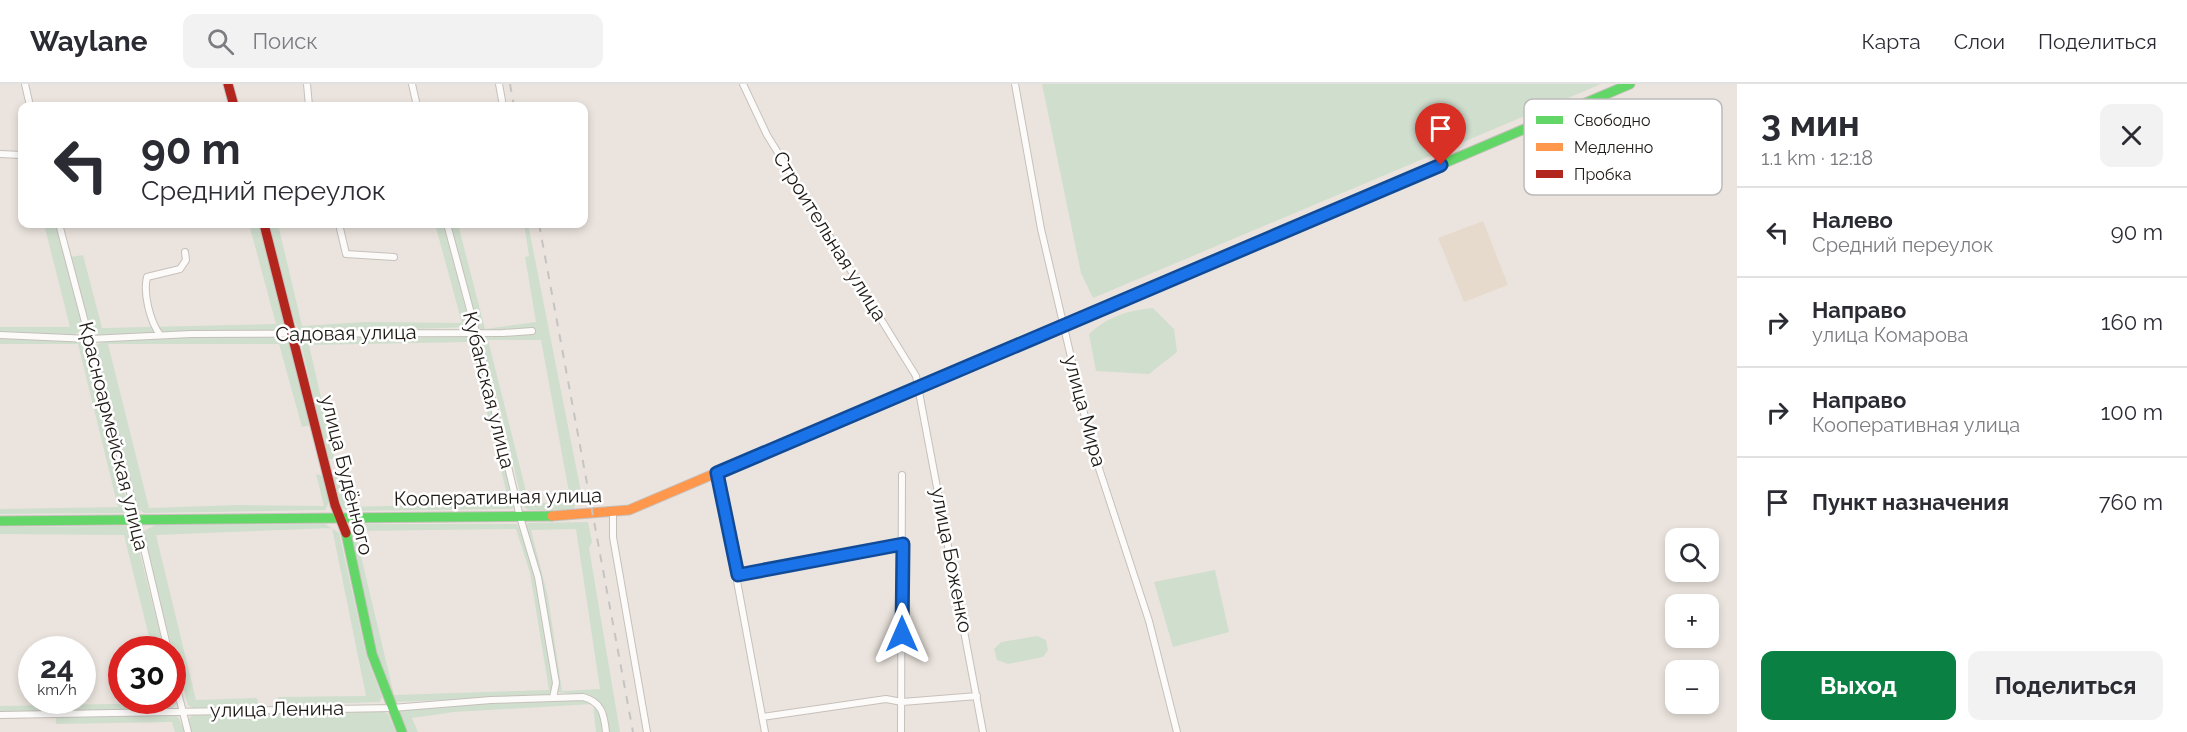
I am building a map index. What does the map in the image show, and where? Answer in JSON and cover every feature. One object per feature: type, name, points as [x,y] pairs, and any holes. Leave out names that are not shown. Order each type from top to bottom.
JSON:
[{"type":"street","points":[[25,84],[29,102]]},
{"type":"street","points":[[228,84],[233,102]]},
{"type":"street","points":[[307,84],[309,102]]},
{"type":"street","points":[[412,84],[416,102]]},
{"type":"street","points":[[499,84],[502,102]]},
{"type":"street","name":"Строительная улица","points":[[743,84],[767,135],[906,358],[920,387]]},
{"type":"street","name":"улица Мира","points":[[1015,84],[1041,229],[1092,447],[1149,621],[1177,732]]},
{"type":"street","name":"Кооперативная улица","points":[[1595,99],[1630,84]]},
{"type":"street","name":"Кооперативная улица","points":[[0,521],[520,517],[613,513],[629,510],[1524,129]]},
{"type":"street","points":[[0,154],[18,155]]},
{"type":"street","name":"Красноармейская улица","points":[[60,228],[137,519],[165,636]]},
{"type":"street","name":"улица Будённого","points":[[265,228],[335,505],[341,517],[372,655],[402,732]]},
{"type":"street","points":[[340,228],[346,254],[394,257]]},
{"type":"street","name":"Кубанская улица","points":[[448,228],[476,332],[520,517],[538,577],[556,683],[553,698]]},
{"type":"street","points":[[160,335],[152,321],[147,277],[180,269],[186,260],[185,252]]},
{"type":"street","name":"Садовая улица","points":[[0,335],[90,339],[160,335],[532,330]]},
{"type":"street","name":"улица Боженко","points":[[920,387],[983,732]]},
{"type":"street","points":[[717,473],[738,575],[765,732]]},
{"type":"street","points":[[901,732],[902,475]]},
{"type":"street","points":[[613,513],[613,537],[647,732]]},
{"type":"street","points":[[738,575],[903,544]]},
{"type":"street","points":[[762,717],[886,699],[902,702],[977,696]]},
{"type":"street","name":"улица Ленина","points":[[186,711],[392,708],[490,700],[553,698],[593,700],[604,714],[606,732]]},
{"type":"street","name":"улица Ленина","points":[[0,715],[108,713]]},
{"type":"street","points":[[184,714],[188,732]]},
{"type":"shaded area","points":[[1483,221],[1508,285],[1464,302],[1438,238]]},
{"type":"green space","points":[[1042,84],[1601,84],[1565,99],[1524,99],[1524,116],[1093,298],[1081,273]]},
{"type":"green space","points":[[45,228],[57,228],[83,329],[74,335],[0,332],[0,327],[70,327]]},
{"type":"green space","points":[[250,228],[261,228],[287,327],[286,331],[96,335],[91,333],[70,257],[83,255],[102,328],[276,324]]},
{"type":"green space","points":[[269,228],[279,228],[302,326],[365,322],[462,323],[436,228],[445,228],[470,327],[300,333],[291,314]]},
{"type":"green space","points":[[451,228],[459,228],[485,329],[536,322],[525,257],[529,256],[525,228],[529,228],[583,502],[575,502],[574,510],[528,510],[523,506],[500,408]],"holes":[[[488,340],[541,340],[571,503],[529,503]]]},
{"type":"green space","points":[[1153,308],[1174,329],[1177,352],[1149,374],[1096,371],[1089,334],[1118,315]]},
{"type":"green space","points":[[401,334],[473,336],[515,505],[512,509],[347,511],[341,507],[333,477],[339,476],[347,507],[509,503],[470,342],[309,345],[335,459],[328,459],[300,339]]},
{"type":"green space","points":[[280,337],[289,342],[311,425],[302,427],[279,344],[108,344],[149,508],[239,505],[324,506],[316,474],[323,476],[329,502],[325,510],[144,513],[138,509],[96,351],[97,345],[106,339]]},
{"type":"green space","points":[[0,339],[85,341],[128,505],[124,513],[0,514],[0,509],[118,507],[78,344],[0,344]]},
{"type":"green space","points":[[588,522],[592,542],[589,548],[620,732],[609,732],[606,710],[593,696],[557,692],[527,523]],"holes":[[[576,529],[600,689],[562,691],[548,597],[531,530]]]},
{"type":"green space","points":[[325,524],[331,528],[156,535],[180,636],[169,636],[155,585],[144,531],[155,525]]},
{"type":"green space","points":[[355,524],[517,524],[533,566],[553,684],[552,693],[547,696],[394,702],[382,675],[348,531],[354,530]],"holes":[[[516,529],[530,573],[549,690],[394,695],[355,531]]]},
{"type":"green space","points":[[125,526],[134,530],[161,636],[149,636],[124,535],[0,534],[0,527]]},
{"type":"green space","points":[[332,529],[339,533],[367,658],[382,697],[380,702],[278,705],[278,697],[366,696]]},
{"type":"green space","points":[[1215,570],[1229,632],[1173,647],[1154,582]]},
{"type":"green space","points":[[1037,636],[1046,640],[1048,650],[1043,657],[1008,664],[997,660],[994,649],[1001,642]]},
{"type":"green space","points":[[186,659],[196,700],[257,698],[258,705],[193,708],[188,705]]},
{"type":"green space","points":[[578,699],[592,704],[454,712],[412,718],[418,732],[407,732],[398,713],[401,709]]},
{"type":"green space","points":[[96,704],[108,704],[108,710],[96,710]]},
{"type":"green space","points":[[593,705],[600,714],[604,732],[596,732]]},
{"type":"green space","points":[[0,706],[18,706],[18,712],[0,712]]},
{"type":"green space","points":[[380,709],[388,714],[396,732],[191,732],[188,719],[194,714]]},
{"type":"green space","points":[[177,715],[185,732],[175,732],[172,722],[56,724],[56,717]]},
{"type":"railway","points":[[510,84],[513,102]]},
{"type":"railway","points":[[540,228],[633,732]]},
{"type":"traffic: fast","points":[[1595,99],[1630,84]]},
{"type":"traffic: fast","points":[[1022,343],[1524,129]]},
{"type":"traffic: fast","points":[[0,521],[552,516]]},
{"type":"traffic: fast","points":[[346,533],[372,654],[402,732]]},
{"type":"traffic: slow","points":[[552,516],[629,510],[1022,343]]},
{"type":"traffic: jam","points":[[228,84],[233,102]]},
{"type":"traffic: jam","points":[[265,228],[335,505],[346,533]]},
{"type":"route","points":[[902,634],[903,544],[738,575],[717,473],[1441,165]]}]
